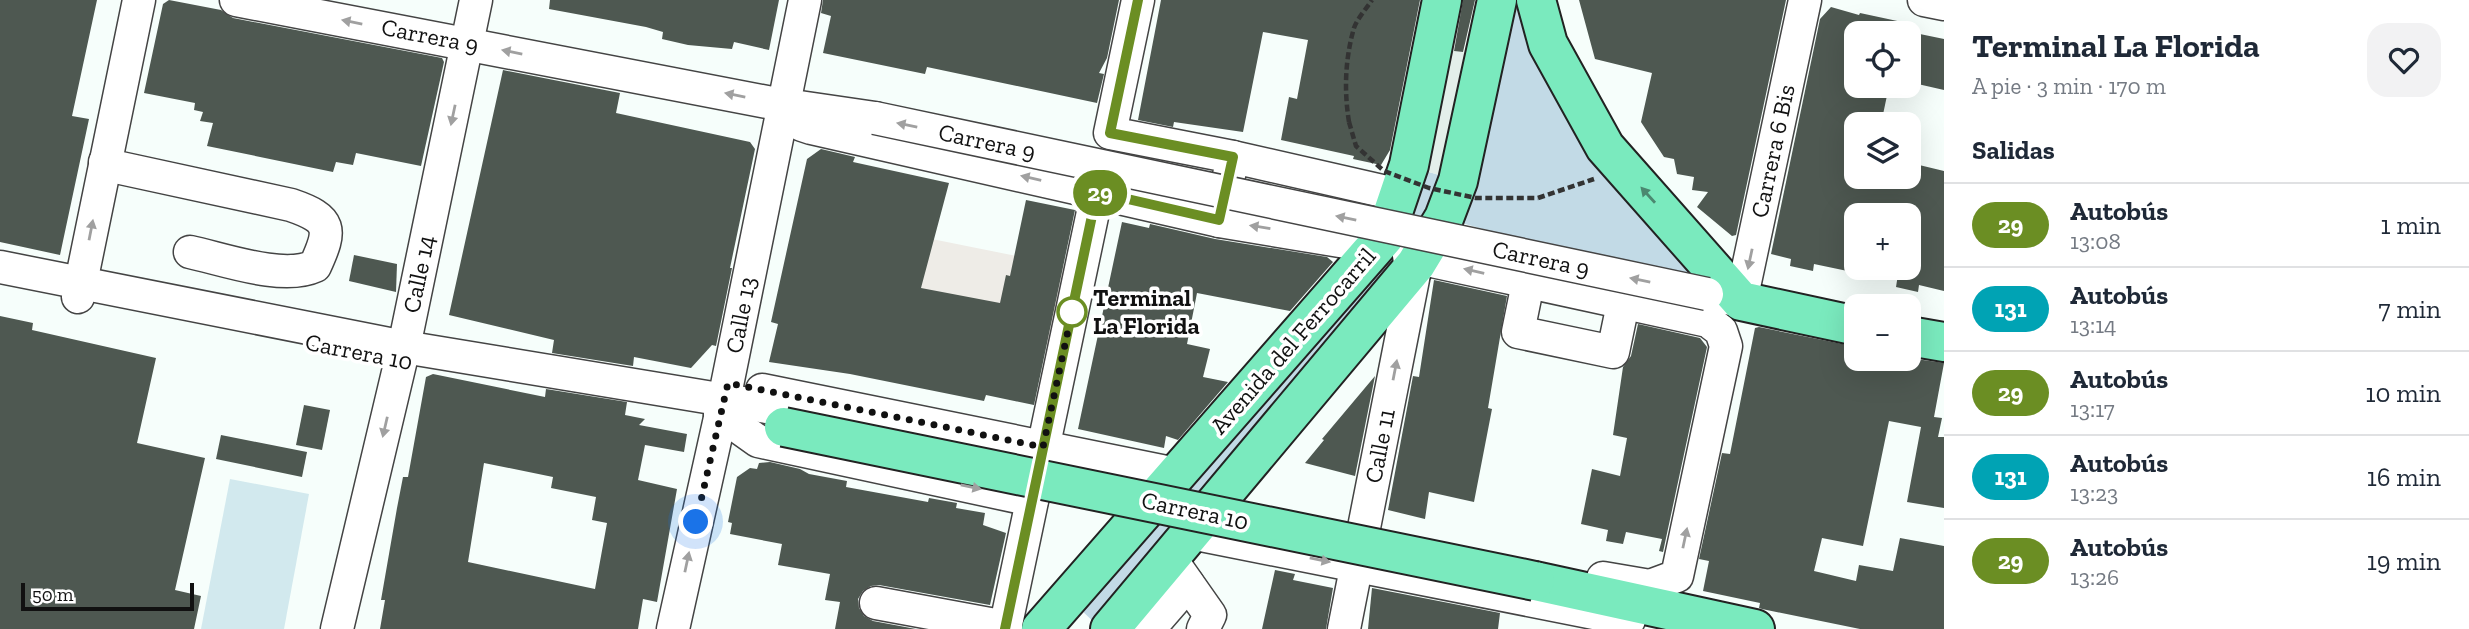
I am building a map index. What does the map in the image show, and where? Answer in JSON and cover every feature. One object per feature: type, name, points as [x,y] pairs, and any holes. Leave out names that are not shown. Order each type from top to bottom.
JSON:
[{"type":"main road","name":"Avenida del Ferrocarril","points":[[1405,256],[1385,236],[1409,165],[1442,0]]},
{"type":"main road","name":"Avenida del Ferrocarril","points":[[1017,628],[1444,218],[1458,181],[1497,0]]},
{"type":"main road","points":[[1536,0],[1548,44],[1605,147],[1624,168],[1722,304]]},
{"type":"main road","name":"Avenida del Ferrocarril","points":[[1110,629],[1183,558],[1405,256]]},
{"type":"main road","name":"Carrera 9","points":[[1722,304],[1844,324]]},
{"type":"main road","points":[[1921,338],[1944,342]]},
{"type":"main road","name":"Carrera 10","points":[[784,418],[1535,574],[1668,619],[1755,629]]},
{"type":"street","points":[[0,267],[79,290],[139,0]]},
{"type":"street","name":"Carrera 9","points":[[236,0],[777,103],[875,118],[1722,304]]},
{"type":"street","name":"Calle 14","points":[[337,629],[402,354],[476,0]]},
{"type":"street","points":[[793,0],[777,103],[802,125],[811,128],[1219,220],[1405,256],[1623,304],[1722,304],[1721,331],[1726,345],[1678,576],[1650,586],[1535,574]]},
{"type":"street","name":"Calle 13","points":[[673,629],[777,103],[805,0]]},
{"type":"street","points":[[1138,0],[1110,133],[1233,157],[1400,195]]},
{"type":"street","points":[[1063,629],[1395,244],[1422,170],[1456,0]]},
{"type":"street","points":[[1094,629],[1426,231],[1446,177],[1484,0]]},
{"type":"street","name":"Carrera 6 Bis","points":[[1722,304],[1805,0]]},
{"type":"street","points":[[1924,0],[1944,4]]},
{"type":"street","points":[[1219,220],[1233,157]]},
{"type":"street","points":[[105,162],[116,167],[309,211],[325,225],[327,237],[315,266],[304,271],[267,269],[190,252]]},
{"type":"street","points":[[876,603],[1017,628],[1032,500],[1097,192]]},
{"type":"street","name":"Calle 11","points":[[1344,629],[1405,256]]},
{"type":"street","name":"Carrera 10","points":[[0,281],[79,290],[402,354],[1043,447],[1176,474]]},
{"type":"street","points":[[1528,283],[1518,332],[1613,352],[1623,304]]},
{"type":"street","points":[[402,354],[720,399]]},
{"type":"street","name":"Carrera 10","points":[[720,399],[784,418]]},
{"type":"street","name":"Carrera 10","points":[[720,399],[758,441],[1032,500]]},
{"type":"street","points":[[1149,629],[1183,558]]},
{"type":"street","points":[[1183,558],[1210,615],[1203,629]]},
{"type":"street","name":"Carrera 10","points":[[1183,558],[1356,566],[1637,622],[1668,619]]},
{"type":"path","points":[[1372,0],[1355,26],[1345,93],[1356,146],[1384,171],[1429,188],[1476,198],[1538,198],[1624,168]]},
{"type":"shaded area","points":[[1497,0],[1536,0],[1548,44],[1733,300],[1444,218]]},
{"type":"shaded area","points":[[1447,50],[1474,54],[1446,177],[1422,170]]},
{"type":"shaded area","points":[[1422,170],[1446,177],[1432,216],[1097,625],[1080,609]]},
{"type":"shaded area","name":"Terminal La Florida","points":[[912,235],[1081,269],[1064,349],[896,316]]},
{"type":"shaded area","points":[[230,479],[309,494],[284,629],[201,629]]},
{"type":"building","points":[[0,0],[97,0],[72,116],[89,119],[60,255],[0,242]]},
{"type":"building","points":[[169,0],[221,10],[233,18],[442,58],[444,62],[421,166],[356,153],[353,165],[336,162],[333,172],[207,146],[213,123],[200,121],[203,112],[194,110],[195,103],[144,93],[163,4]]},
{"type":"building","points":[[550,0],[779,0],[769,50],[734,42],[732,49],[688,45],[662,39],[663,32],[646,27],[549,9]]},
{"type":"building","points":[[823,0],[1119,0],[1107,58],[1099,73],[1104,74],[1097,103],[927,67],[925,74],[823,53],[831,16],[821,13]]},
{"type":"building","points":[[1161,0],[1420,0],[1390,150],[1381,165],[1353,159],[1354,156],[1281,140],[1289,97],[1297,99],[1308,40],[1263,32],[1243,132],[1174,122],[1173,127],[1138,120]]},
{"type":"building","points":[[1463,0],[1475,0],[1463,52],[1454,51]]},
{"type":"building","points":[[1579,0],[1786,0],[1736,235],[1732,236],[1697,207],[1708,192],[1692,190],[1694,177],[1677,174],[1674,159],[1664,157],[1641,122],[1652,73],[1595,59]]},
{"type":"building","points":[[1831,7],[1897,21],[1844,21],[1844,98],[1886,98],[1884,112],[1844,112],[1844,189],[1921,189],[1921,165],[1944,171],[1944,291],[1919,285],[1918,292],[1896,287],[1897,280],[1921,280],[1921,203],[1844,203],[1844,270],[1814,264],[1813,271],[1790,266],[1791,259],[1771,254],[1820,19]]},
{"type":"building","points":[[1921,34],[1944,39],[1944,90],[1921,85]]},
{"type":"building","points":[[503,70],[620,93],[616,113],[750,142],[755,149],[716,346],[712,345],[691,368],[634,357],[633,366],[552,353],[554,340],[449,315]]},
{"type":"building","points":[[821,149],[855,157],[853,162],[949,183],[921,288],[1000,303],[1006,275],[1010,276],[1026,200],[1075,210],[1034,405],[986,395],[984,401],[850,374],[769,362],[778,324],[771,322],[807,159]]},
{"type":"building","points":[[1122,222],[1149,228],[1150,224],[1215,239],[1327,257],[1333,262],[1290,311],[1197,293],[1187,344],[1210,349],[1203,377],[1228,382],[1178,440],[1166,436],[1164,448],[1078,429]]},
{"type":"building","points":[[354,255],[397,264],[396,292],[349,281]]},
{"type":"building","points":[[1434,280],[1507,296],[1488,408],[1492,409],[1474,502],[1429,492],[1425,519],[1388,510],[1413,376],[1419,377]]},
{"type":"building","points":[[0,316],[33,323],[32,330],[156,358],[137,443],[205,458],[175,590],[201,596],[194,629],[0,629]]},
{"type":"building","points":[[1638,324],[1700,338],[1707,347],[1663,552],[1659,551],[1662,539],[1626,532],[1623,544],[1606,541],[1608,530],[1581,524],[1592,469],[1620,476],[1627,438],[1613,435],[1623,367],[1631,356]]},
{"type":"building","points":[[1755,328],[1844,344],[1844,371],[1921,371],[1921,360],[1944,363],[1934,417],[1942,418],[1938,437],[1944,437],[1944,508],[1907,502],[1921,427],[1889,421],[1863,546],[1822,538],[1814,571],[1856,581],[1859,565],[1893,571],[1900,538],[1944,546],[1944,629],[1860,629],[1762,609],[1759,608],[1760,603],[1703,591],[1709,561],[1699,559],[1722,453],[1730,454]]},
{"type":"building","points":[[433,374],[545,397],[546,389],[627,402],[625,415],[645,419],[639,425],[687,434],[684,452],[645,445],[638,480],[677,489],[657,602],[643,599],[638,629],[380,629],[385,600],[381,600],[397,508],[403,477],[408,477],[426,377]],"holes":[[[484,463],[553,477],[551,488],[596,497],[592,520],[607,523],[595,589],[468,562]]]},
{"type":"building","points":[[1375,376],[1355,476],[1305,463],[1324,440],[1322,439]]},
{"type":"building","points":[[304,405],[330,410],[322,450],[296,445]]},
{"type":"building","points":[[221,435],[307,452],[302,477],[216,459]]},
{"type":"building","points":[[770,462],[800,469],[809,474],[847,481],[846,487],[928,502],[929,498],[957,503],[956,508],[985,513],[983,525],[1006,533],[990,605],[879,585],[871,586],[863,591],[858,599],[864,616],[873,621],[916,629],[835,629],[840,602],[825,600],[830,574],[778,565],[782,544],[730,534],[732,523],[728,522],[737,477],[750,468],[757,469],[759,463]]},
{"type":"building","points":[[1275,570],[1295,574],[1293,580],[1333,588],[1326,629],[1262,629]]},
{"type":"building","points":[[1372,588],[1500,613],[1498,629],[1368,629]]},
{"type":"bus line","name":"29","points":[[1005,629],[1097,192],[1219,220],[1224,200],[1233,157],[1110,133],[1138,0]]},
{"type":"place","name":"Terminal La Florida","points":[[1072,312]]},
{"type":"route","points":[[696,522],[728,383],[1043,447],[1072,312]]}]
